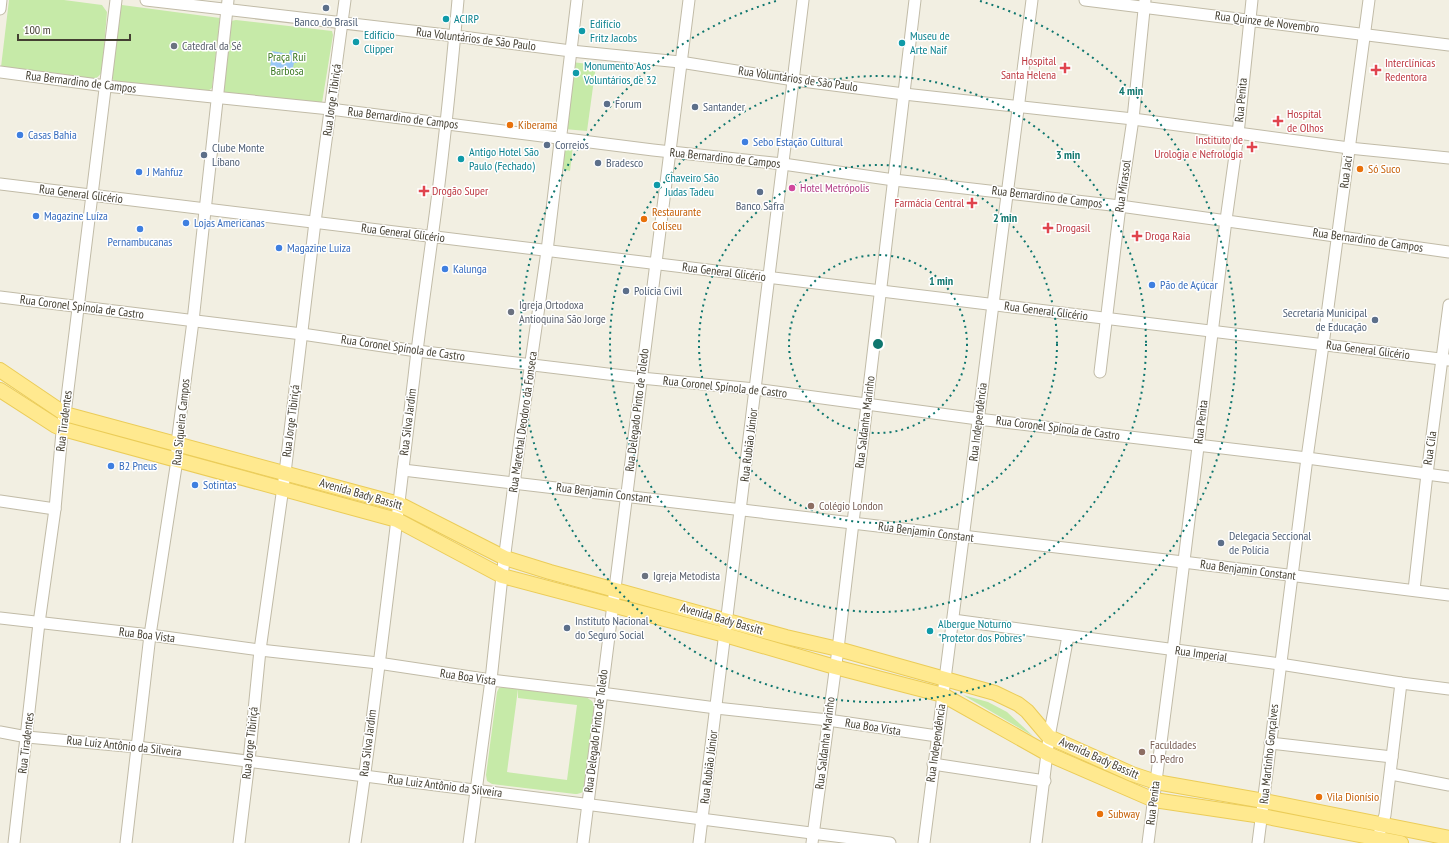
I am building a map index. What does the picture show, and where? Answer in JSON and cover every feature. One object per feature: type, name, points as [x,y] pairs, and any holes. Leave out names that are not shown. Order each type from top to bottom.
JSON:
[{"type":"main road","name":"Avenida Bady Bassitt","points":[[0,370],[65,414],[399,504],[505,558],[550,572],[786,637],[838,649],[995,693],[1018,704],[1027,711],[1049,736],[1132,774],[1156,782],[1264,801],[1449,838]]},
{"type":"main road","name":"Avenida Bady Bassitt","points":[[0,390],[63,429],[397,520],[502,576],[943,695],[1048,754],[1154,800],[1262,816],[1376,840],[1401,843]]},
{"type":"street","points":[[0,9],[1,0]]},
{"type":"street","name":"Rua Tiradentes","points":[[14,843],[39,623],[55,509],[77,307],[116,0]]},
{"type":"street","name":"Rua Voluntários de São Paulo","points":[[146,0],[228,4],[342,22],[571,51],[680,62],[794,80],[904,94],[1133,119],[1349,148],[1449,158]]},
{"type":"street","name":"Rua Jorge Tibiriçá","points":[[239,843],[260,650],[285,473],[315,222],[345,0]]},
{"type":"street","name":"Rua Silva Jardim","points":[[355,843],[365,776],[402,470],[433,236],[458,0]]},
{"type":"street","name":"Rua Marechal Deodoro da Fonseca","points":[[469,843],[491,680],[502,576],[547,251],[577,0]]},
{"type":"street","name":"Rua Delegado Pinto de Toledo","points":[[583,843],[689,0]]},
{"type":"street","name":"Rua Rubião Júnior","points":[[699,843],[803,0]]},
{"type":"street","name":"Rua Saldanha Marinho","points":[[813,838],[838,649],[915,0]]},
{"type":"street","name":"Rua Independência","points":[[924,843],[936,736],[953,620],[1032,0]]},
{"type":"street","name":"Rua Quinze de Novembro","points":[[1085,0],[1144,3],[1249,20],[1449,45]]},
{"type":"street","name":"Rua Penita","points":[[1148,843],[1238,134],[1252,0]]},
{"type":"street","name":"Rua Jaci","points":[[1306,458],[1338,236],[1368,0]]},
{"type":"street","name":"Rua Mirassol","points":[[1100,372],[1120,206],[1133,119],[1144,3]]},
{"type":"street","name":"Rua Siqueira Campos","points":[[126,843],[150,635],[177,460],[177,443],[193,321],[228,4]]},
{"type":"street","name":"Rua Bernardino de Campos","points":[[0,72],[106,86],[330,109],[783,164],[894,180],[1007,192],[1226,220],[1449,252]]},
{"type":"street","name":"Rua General Glicério","points":[[0,184],[1446,359]]},
{"type":"street","name":"Rua Coronel Spínola de Castro","points":[[0,297],[302,334],[417,351],[641,378],[756,389],[978,419],[1306,458],[1449,477]]},
{"type":"street","name":"Rua Cila","points":[[1414,590],[1427,474],[1446,359],[1449,305]]},
{"type":"street","name":"Rua Martinho Gonçalves","points":[[1258,843],[1306,458]]},
{"type":"street","name":"Rua Benjamin Constant","points":[[402,470],[515,482],[1449,595]]},
{"type":"street","points":[[0,501],[55,509]]},
{"type":"street","name":"Rua Boa Vista","points":[[0,618],[378,663],[491,680],[716,708],[828,720],[936,736]]},
{"type":"street","name":"Rua Imperial","points":[[953,620],[1280,664],[1449,689]]},
{"type":"street","points":[[1036,843],[1045,781],[1049,736],[1068,636]]},
{"type":"street","points":[[1376,840],[1383,824],[1401,683]]},
{"type":"street","name":"Rua Luiz Antônio da Silveira","points":[[0,732],[137,747],[588,804],[702,819],[813,838],[890,843]]},
{"type":"street","points":[[1270,743],[1392,757]]},
{"type":"street","points":[[933,764],[1045,781]]},
{"type":"street","points":[[1390,774],[1449,785]]},
{"type":"green space","points":[[9,0],[64,0],[102,5],[107,12],[102,72],[100,75],[91,79],[1,67]]},
{"type":"green space","name":"Catedral da Sé","points":[[122,5],[220,18],[212,88],[208,91],[117,82],[112,79],[111,76],[119,6]]},
{"type":"green space","name":"Praça Rui Barbosa","points":[[236,20],[332,31],[333,35],[322,103],[227,94],[223,91],[231,21]]},
{"type":"green space","points":[[572,62],[596,65],[587,131],[564,129]]},
{"type":"green space","points":[[564,144],[573,145],[570,171],[562,169]]},
{"type":"green space","points":[[503,687],[586,697],[592,701],[595,707],[585,787],[582,792],[575,794],[492,784],[487,781],[486,775],[497,692],[499,688]],"holes":[[[518,689],[518,698],[577,705],[567,780],[507,772]]]},
{"type":"green space","points":[[963,695],[988,702],[1007,712],[1033,736]]},
{"type":"water","points":[[290,50],[299,52],[297,63],[294,63],[292,71],[270,69],[272,51],[289,54]]},
{"type":"place","name":"Banco do Brasil","points":[[326,8]]},
{"type":"place","name":"ACIRP","points":[[446,19]]},
{"type":"place","name":"Edifício Fritz Jacobs","points":[[582,31]]},
{"type":"place","name":"Edifício Clipper","points":[[356,42]]},
{"type":"place","name":"Museu de Arte Naif","points":[[902,43]]},
{"type":"place","name":"Catedral da Sé","points":[[174,46]]},
{"type":"place","name":"Hospital Santa Helena","points":[[1065,68]]},
{"type":"place","name":"Interclínicas Redentora","points":[[1376,70]]},
{"type":"place","name":"Monumento Aos Voluntários de 32","points":[[576,73]]},
{"type":"place","name":"Forum","points":[[607,104]]},
{"type":"place","name":"Santander","points":[[695,107]]},
{"type":"place","name":"Hospital de Olhos","points":[[1278,121]]},
{"type":"place","name":"Kiberama","points":[[510,125]]},
{"type":"place","name":"Casas Bahia","points":[[20,135]]},
{"type":"place","name":"Sebo Estação Cultural","points":[[745,142]]},
{"type":"place","name":"Correios","points":[[547,145]]},
{"type":"place","name":"Instituto de Urologia e Nefrologia","points":[[1252,147]]},
{"type":"place","name":"Clube Monte Líbano","points":[[204,155]]},
{"type":"place","name":"Antigo Hotel São Paulo (Fechado)","points":[[461,159]]},
{"type":"place","name":"Bradesco","points":[[598,163]]},
{"type":"place","name":"Só Suco","points":[[1360,169]]},
{"type":"place","name":"J Mahfuz","points":[[139,172]]},
{"type":"place","name":"Chaveiro São Judas Tadeu","points":[[657,185]]},
{"type":"place","name":"Hotel Metrópolis","points":[[792,188]]},
{"type":"place","name":"Drogão Super","points":[[424,191]]},
{"type":"place","name":"Banco Safra","points":[[760,192]]},
{"type":"place","name":"Farmácia Central","points":[[972,203]]},
{"type":"place","name":"Magazine Luíza","points":[[36,216]]},
{"type":"place","name":"Restaurante Coliseu","points":[[644,219]]},
{"type":"place","name":"Lojas Americanas","points":[[186,223]]},
{"type":"place","name":"Drogasil","points":[[1048,228]]},
{"type":"place","name":"Pernambucanas","points":[[140,229]]},
{"type":"place","name":"Droga Raia","points":[[1137,236]]},
{"type":"place","name":"Magazine Luiza","points":[[279,248]]},
{"type":"place","name":"Kalunga","points":[[445,269]]},
{"type":"place","name":"Pão de Açúcar","points":[[1152,285]]},
{"type":"place","name":"Polícia Civil","points":[[626,291]]},
{"type":"place","name":"Igreja Ortodoxa Antioquina São Jorge","points":[[511,312]]},
{"type":"place","name":"Secretaria Municipal de Educação","points":[[1375,320]]},
{"type":"place","name":"B2 Pneus","points":[[111,466]]},
{"type":"place","name":"Sotintas","points":[[195,485]]},
{"type":"place","name":"Colégio London","points":[[811,506]]},
{"type":"place","name":"Delegacia Seccional de Polícia","points":[[1221,543]]},
{"type":"place","name":"Igreja Metodista","points":[[645,576]]},
{"type":"place","name":"Instituto Nacional do Seguro Social","points":[[567,628]]},
{"type":"place","name":"Albergue Noturno \"Protetor dos Pobres\"","points":[[930,631]]},
{"type":"place","name":"Faculdades D. Pedro","points":[[1142,752]]},
{"type":"place","name":"Vila Dionísio","points":[[1319,797]]},
{"type":"place","name":"Subway","points":[[1100,814]]}]
